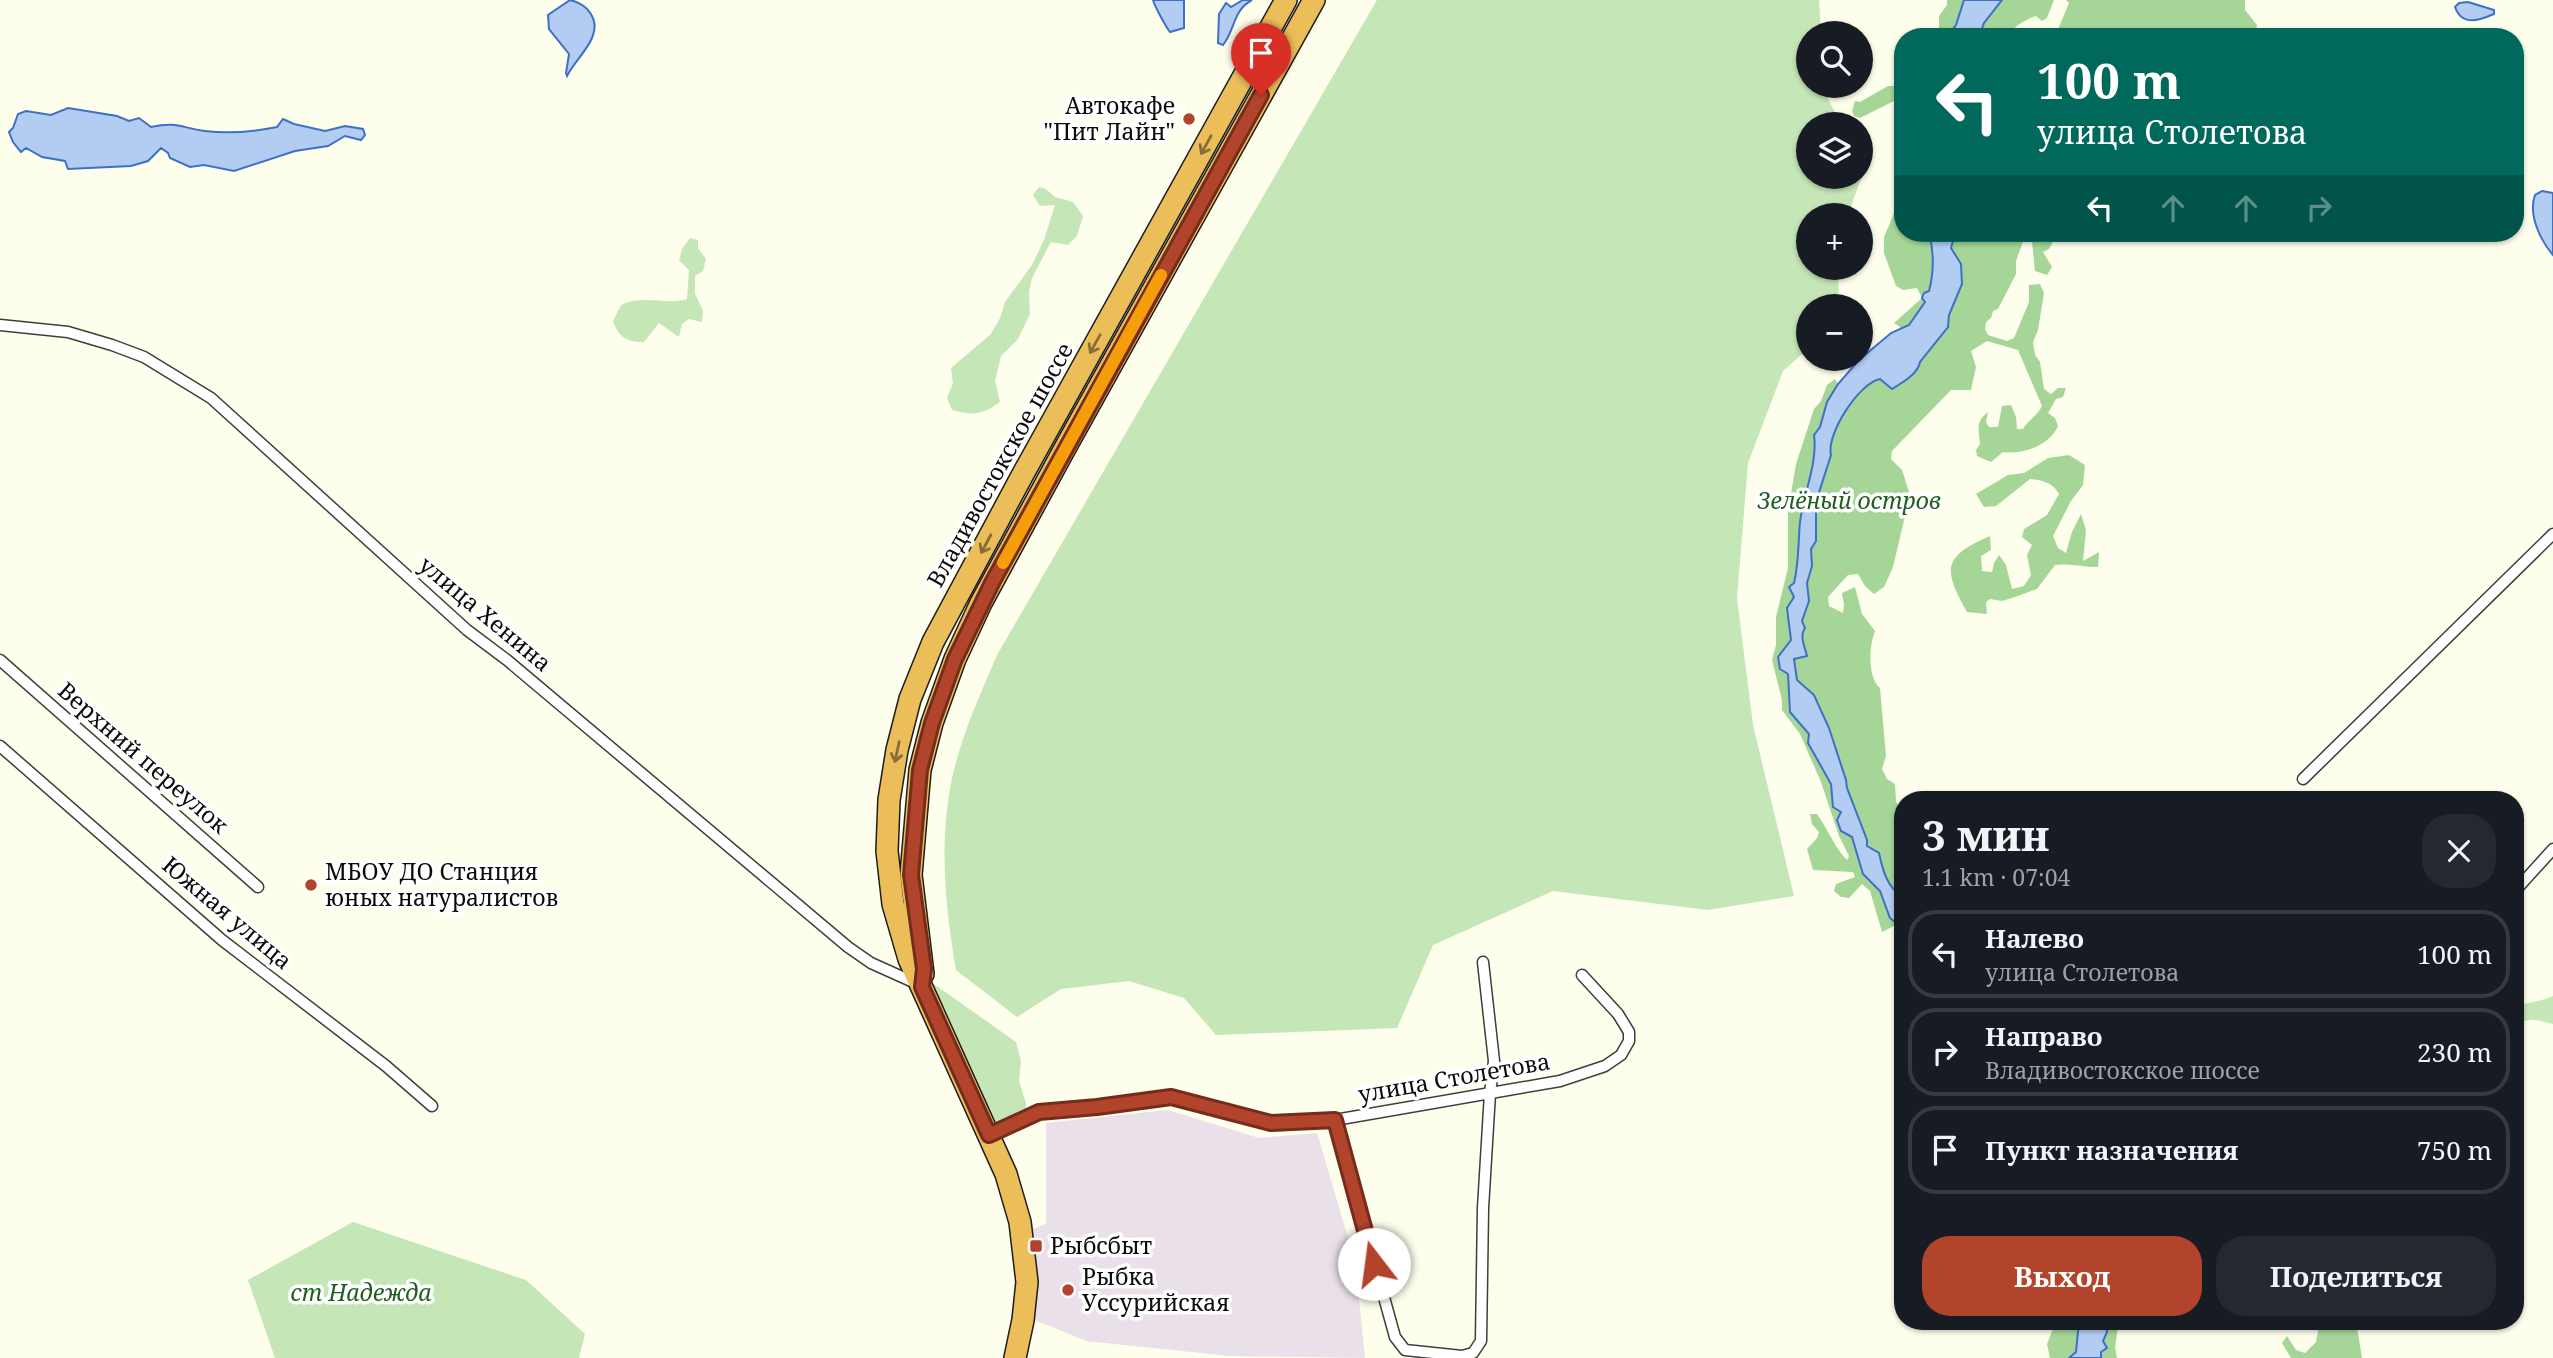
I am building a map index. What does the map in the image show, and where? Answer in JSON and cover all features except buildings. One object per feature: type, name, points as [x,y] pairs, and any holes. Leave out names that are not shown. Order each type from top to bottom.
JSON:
[{"type":"highway","name":"Владивостокское шоссе","points":[[1015,1358],[1027,1282],[1020,1222],[1006,1174],[909,959],[892,904],[887,851],[889,800],[897,750],[910,699],[933,642],[1286,0]]},
{"type":"highway","name":"Владивостокское шоссе","points":[[922,987],[924,969],[911,875],[920,770],[932,723],[955,659],[1071,438],[1314,0]]},
{"type":"highway","points":[[949,613],[951,622],[957,628],[965,628],[972,623]]},
{"type":"street","name":"улица Хенина","points":[[0,325],[68,331],[112,345],[144,357],[211,398],[467,630],[848,947],[871,963],[922,987]]},
{"type":"street","points":[[2303,779],[2553,534]]},
{"type":"street","name":"Верхний переулок","points":[[0,660],[258,887]]},
{"type":"street","name":"Южная улица","points":[[0,746],[222,940],[386,1066],[432,1106]]},
{"type":"street","points":[[2524,881],[2553,849]]},
{"type":"street","points":[[1335,1120],[1387,1312],[1404,1354],[1462,1356],[1473,1353],[1481,1341],[1483,1208],[1494,1061],[1483,962]]},
{"type":"street","name":"улица Столетова","points":[[989,1135],[1039,1112],[1171,1097],[1271,1123],[1335,1120],[1560,1082],[1605,1066],[1621,1055],[1629,1041],[1629,1032],[1618,1014],[1582,975]]},
{"type":"shaded area","points":[[1168,1110],[1259,1138],[1317,1133],[1355,1261],[1365,1358],[1229,1356],[1086,1341],[1035,1320],[1030,1230],[1046,1224],[1046,1123]]},
{"type":"green space","points":[[1377,0],[1819,0],[1820,21],[1796,21],[1796,98],[1828,98],[1835,112],[1796,112],[1796,189],[1857,189],[1852,203],[1796,203],[1796,280],[1839,280],[1838,294],[1796,294],[1796,360],[1783,371],[1748,463],[1737,598],[1753,725],[1794,896],[1708,910],[1553,891],[1433,945],[1397,1028],[1216,1035],[1184,998],[1129,981],[1061,989],[1017,1017],[956,970],[946,890],[945,835],[951,781],[966,730],[997,655]]},
{"type":"green space","points":[[1947,0],[2054,0],[2047,18],[2042,21],[2036,16],[2015,28],[1939,28],[1939,16],[1947,5]]},
{"type":"green space","points":[[2066,0],[2245,0],[2245,10],[2257,25],[2256,28],[2059,28],[2069,3]]},
{"type":"green space","points":[[1888,86],[1894,86],[1894,101],[1872,112],[1852,112],[1855,101],[1873,98],[1873,95]]},
{"type":"green space","points":[[1039,187],[1055,197],[1073,202],[1083,216],[1077,236],[1068,245],[1051,242],[1032,278],[1029,292],[1030,314],[1018,339],[1001,356],[995,381],[1000,402],[977,413],[952,410],[947,398],[953,383],[951,368],[991,334],[1005,302],[1032,265],[1044,240],[1055,205],[1040,206],[1033,195]]},
{"type":"green space","name":"Зелёный остров","points":[[1894,213],[1894,242],[2023,242],[2016,261],[2016,274],[1998,309],[1993,311],[1986,322],[1985,329],[1988,335],[2007,341],[2014,338],[2029,302],[2029,285],[2040,284],[2044,293],[2038,330],[2033,342],[2035,355],[2040,362],[2044,389],[2051,394],[2058,388],[2066,388],[2063,397],[2056,399],[2048,413],[2055,418],[2058,426],[2049,438],[2027,450],[2003,452],[1991,462],[1977,456],[1976,450],[1980,444],[1979,423],[1984,416],[1988,412],[1986,422],[1989,427],[1998,427],[2002,406],[2011,405],[2017,429],[2023,429],[2042,406],[2018,350],[1987,341],[1971,351],[1976,367],[1971,390],[1951,390],[1892,451],[1891,459],[1902,470],[1910,495],[1893,567],[1884,587],[1874,594],[1858,574],[1848,575],[1828,597],[1829,606],[1843,613],[1842,593],[1855,587],[1862,614],[1875,631],[1870,661],[1873,677],[1880,688],[1886,756],[1882,769],[1887,779],[1895,784],[1895,791],[1894,926],[1882,932],[1870,891],[1862,884],[1849,898],[1841,897],[1834,891],[1836,884],[1855,877],[1853,872],[1813,870],[1807,849],[1819,832],[1812,824],[1810,814],[1817,814],[1842,855],[1847,860],[1849,856],[1800,734],[1782,710],[1772,660],[1776,645],[1776,617],[1788,568],[1788,512],[1796,464],[1814,409],[1821,401],[1827,385],[1835,379],[1838,384],[1862,388],[1881,379],[1892,389],[1902,384],[1900,327],[1894,323],[1922,298],[1917,288],[1903,290],[1896,286],[1884,253],[1884,237]]},
{"type":"green space","points":[[690,238],[698,240],[698,248],[706,259],[703,271],[695,276],[695,294],[703,310],[702,322],[689,319],[682,324],[679,337],[659,323],[644,342],[624,338],[613,321],[621,305],[638,300],[687,299],[689,270],[679,260],[682,249]]},
{"type":"green space","points":[[2032,242],[2053,242],[2049,249],[2043,252],[2052,267],[2047,275],[2035,271]]},
{"type":"green space","points":[[2069,455],[2085,465],[2083,485],[2071,501],[2053,536],[2058,548],[2066,553],[2081,514],[2086,530],[2083,561],[2099,552],[2098,567],[2055,565],[2037,589],[2002,601],[1990,599],[1986,602],[1987,614],[1967,612],[1951,575],[1955,558],[1990,536],[1991,550],[1981,556],[1982,571],[1992,572],[1999,555],[2006,565],[2012,589],[2024,586],[2031,575],[2027,555],[2032,545],[2022,537],[2024,529],[2047,515],[2059,494],[2047,483],[2030,479],[1996,506],[1984,507],[1976,494],[2008,475],[2024,473],[2048,458]]},
{"type":"green space","points":[[931,982],[1016,1042],[1021,1061],[1019,1081],[1026,1103],[1026,1113],[995,1127],[931,990]]},
{"type":"green space","points":[[2553,996],[2553,1024],[2537,1020],[2524,1022],[2524,1004]]},
{"type":"green space","name":"ст Надежда","points":[[353,1222],[526,1280],[585,1334],[579,1358],[275,1358],[248,1280]]},
{"type":"green space","points":[[2052,1330],[2118,1330],[2115,1347],[2117,1358],[2050,1358],[2047,1344]]},
{"type":"green space","points":[[2318,1330],[2357,1330],[2362,1358],[2291,1358],[2282,1343],[2287,1336],[2296,1350],[2305,1353],[2316,1342]]},
{"type":"water","points":[[570,0],[582,5],[591,14],[594,31],[567,76],[569,54],[549,29],[548,15]]},
{"type":"water","points":[[1153,0],[1184,0],[1184,28],[1170,32]]},
{"type":"water","points":[[1243,0],[1252,0],[1241,9],[1223,45],[1218,43],[1219,14],[1226,3],[1231,7]]},
{"type":"water","points":[[1964,0],[2002,0],[1982,28],[1954,28]]},
{"type":"water","points":[[2468,2],[2494,10],[2494,14],[2477,20],[2467,20],[2455,7],[2459,3]]},
{"type":"water","points":[[68,108],[117,116],[129,121],[139,118],[151,127],[174,125],[205,131],[241,132],[277,127],[283,119],[325,131],[345,126],[363,129],[365,135],[361,140],[345,136],[328,146],[295,151],[234,171],[204,165],[190,167],[170,158],[161,148],[148,161],[131,166],[68,169],[65,161],[42,157],[26,148],[21,152],[13,142],[9,132],[18,114],[26,111],[51,115]]},
{"type":"water","points":[[2542,191],[2553,193],[2553,255],[2534,218],[2535,195]]},
{"type":"water","points":[[1931,242],[1953,242],[1951,248],[1961,264],[1962,284],[1949,315],[1948,327],[1905,381],[1892,389],[1880,379],[1863,390],[1846,411],[1834,435],[1831,455],[1816,502],[1816,541],[1811,549],[1812,566],[1807,583],[1809,601],[1802,621],[1805,628],[1802,638],[1807,656],[1794,659],[1797,680],[1814,695],[1829,728],[1867,846],[1879,853],[1884,871],[1894,890],[1894,921],[1890,918],[1880,891],[1863,874],[1852,837],[1841,831],[1837,820],[1841,812],[1833,807],[1831,784],[1808,743],[1809,734],[1790,712],[1788,674],[1780,669],[1778,657],[1791,640],[1787,608],[1794,597],[1789,587],[1794,583],[1796,575],[1800,522],[1814,457],[1814,435],[1820,427],[1827,402],[1849,371],[1873,371],[1873,348],[1891,333],[1909,325],[1925,302],[1922,298],[1924,293],[1929,291],[1933,269]]},
{"type":"water","points":[[2078,1330],[2107,1330],[2103,1341],[2107,1348],[2101,1352],[2101,1358],[2069,1358],[2076,1352]]},
{"type":"slow traffic","points":[[1003,563],[1161,275]]},
{"type":"place","name":"Автокафе \"Пит Лайн\"","points":[[1189,119]]},
{"type":"place","name":"МБОУ ДО Станция юных натуралистов","points":[[311,885]]},
{"type":"place","name":"Рыбсбыт","points":[[1036,1246]]},
{"type":"place","name":"Рыбка Уссурийская","points":[[1068,1290]]},
{"type":"route","points":[[1261,95],[1077,426],[981,603],[955,659],[932,723],[920,770],[911,875],[924,969],[922,987],[989,1135],[1039,1112],[1171,1097],[1271,1123],[1335,1120],[1374,1264]]}]
